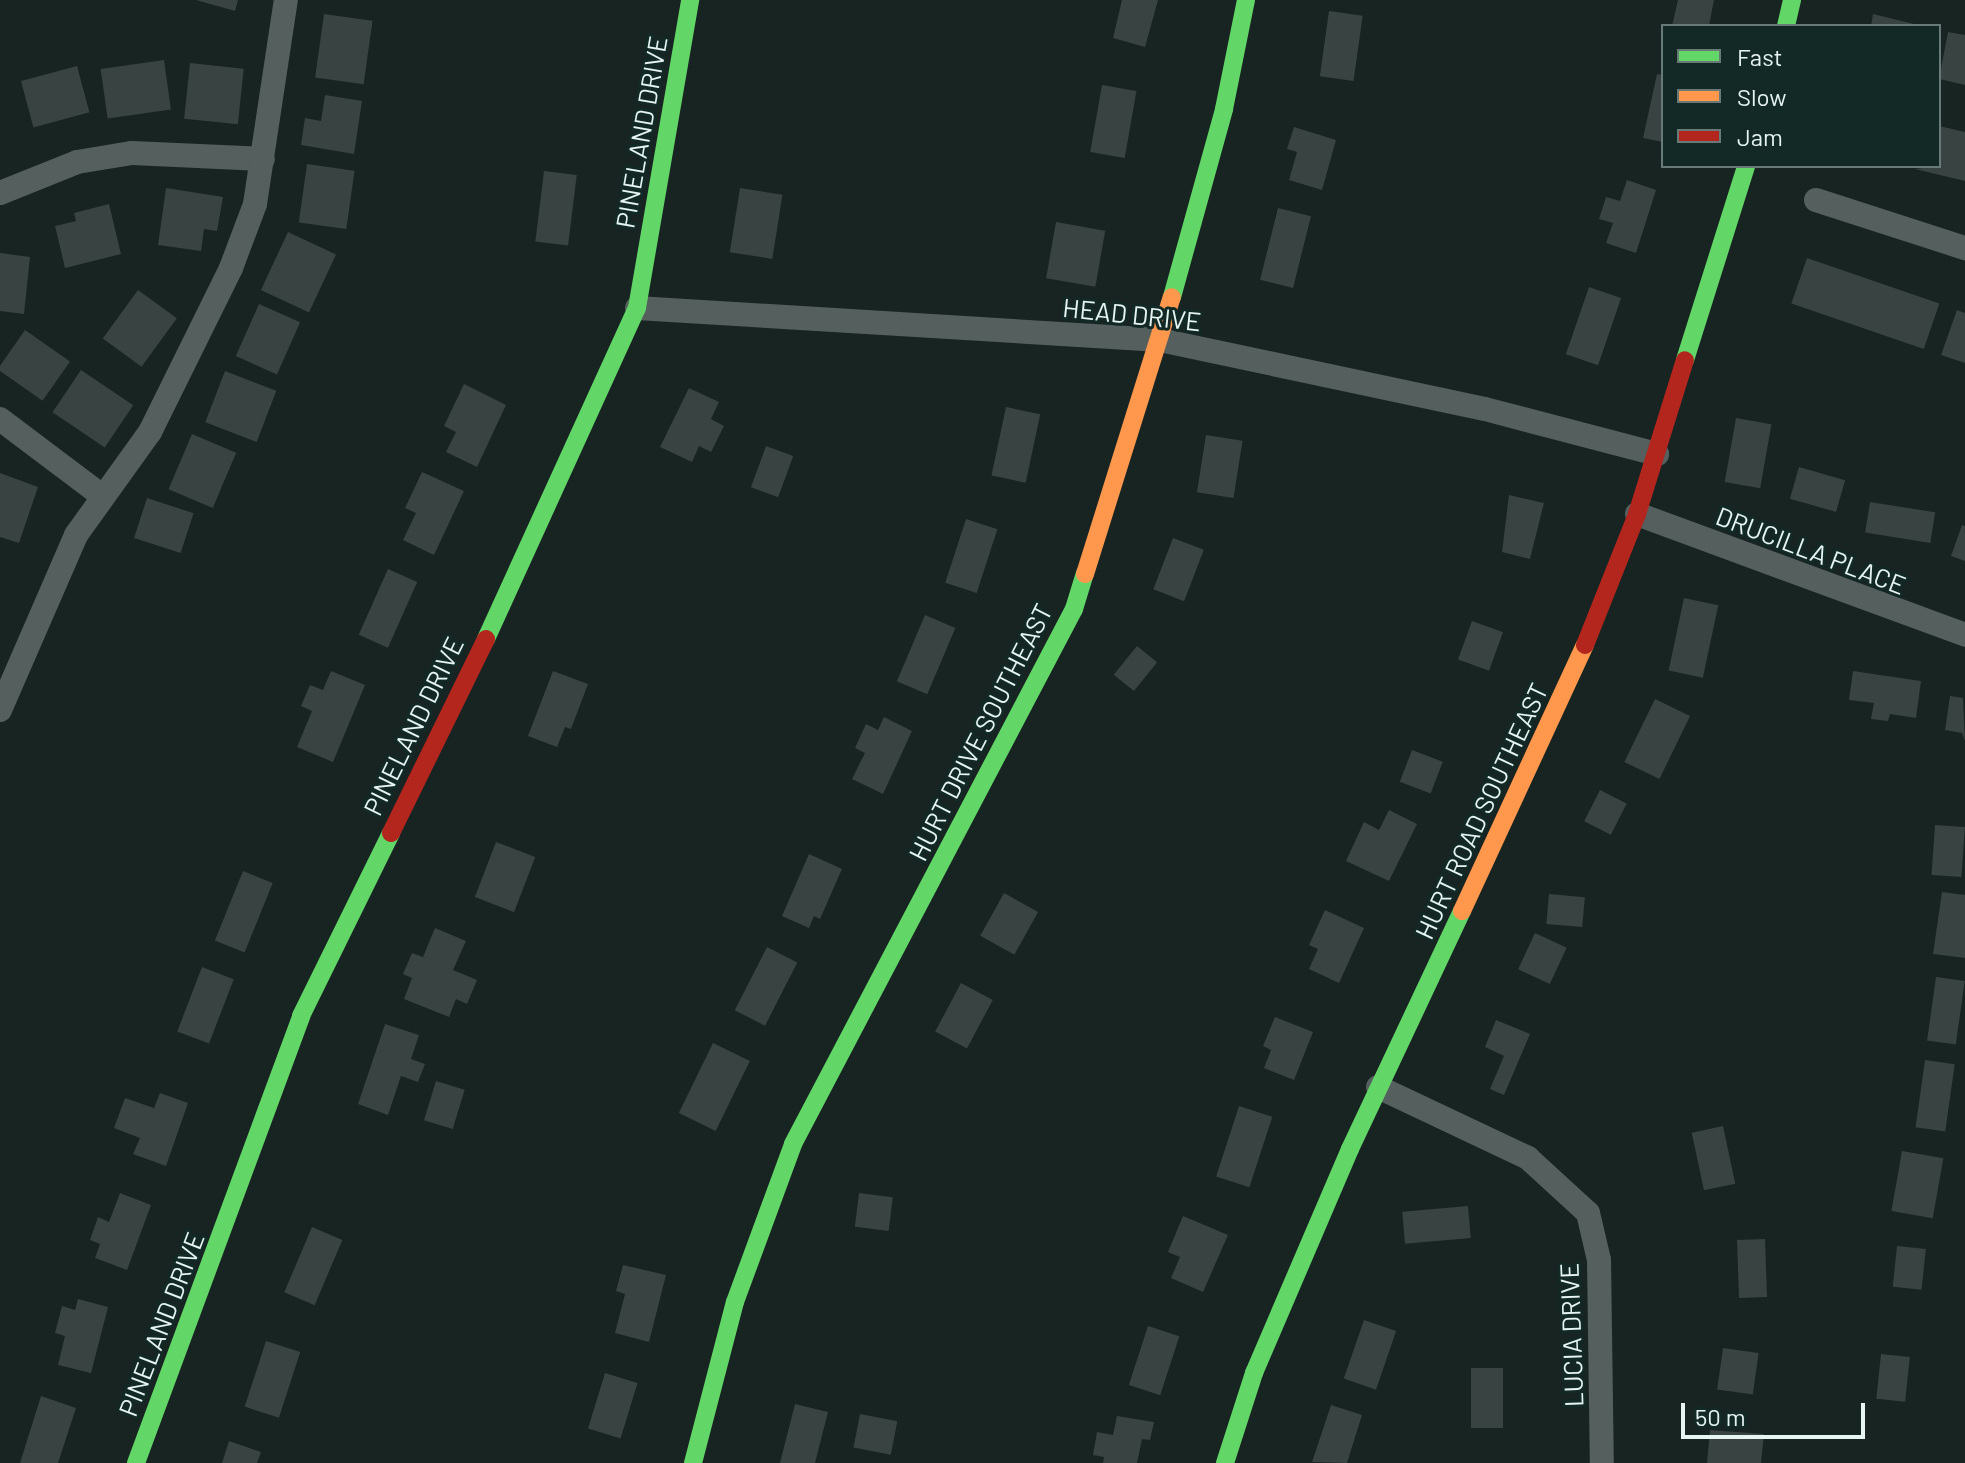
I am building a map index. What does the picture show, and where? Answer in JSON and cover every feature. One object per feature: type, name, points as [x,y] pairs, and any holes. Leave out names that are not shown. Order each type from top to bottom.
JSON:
[{"type":"street","points":[[0,710],[76,535],[150,432],[231,268],[255,204],[286,0]]},
{"type":"street","name":"PINELAND DRIVE","points":[[136,1463],[301,1016],[525,559],[637,308],[690,0]]},
{"type":"street","name":"HURT DRIVE SOUTHEAST","points":[[693,1463],[735,1302],[793,1144],[1074,609],[1160,340],[1224,109],[1246,0]]},
{"type":"street","points":[[1786,24],[1792,0]]},
{"type":"street","points":[[0,193],[77,162],[132,153],[263,159]]},
{"type":"street","name":"HURT ROAD SOUTHEAST","points":[[1225,1463],[1254,1373],[1378,1087],[1540,751],[1637,514],[1745,168]]},
{"type":"street","points":[[1816,200],[1965,248]]},
{"type":"street","name":"HEAD DRIVE","points":[[637,308],[1160,340],[1485,409],[1657,454]]},
{"type":"street","points":[[0,419],[102,496]]},
{"type":"street","name":"DRUCILLA PLACE","points":[[1637,514],[1965,635]]},
{"type":"street","name":"LUCIA DRIVE","points":[[1378,1087],[1528,1158],[1588,1213],[1599,1260],[1602,1463]]},
{"type":"building","points":[[196,0],[238,0],[235,11]]},
{"type":"building","points":[[1122,0],[1158,0],[1145,47],[1113,38]]},
{"type":"building","points":[[1678,0],[1714,0],[1709,24],[1672,24]]},
{"type":"building","points":[[1329,11],[1363,16],[1353,81],[1320,76]]},
{"type":"building","points":[[324,14],[373,21],[364,84],[315,77]]},
{"type":"building","points":[[1873,14],[1914,24],[1871,24]]},
{"type":"building","points":[[1948,32],[1965,35],[1965,85],[1941,79]]},
{"type":"building","points":[[164,60],[171,110],[108,118],[101,69]]},
{"type":"building","points":[[190,63],[244,69],[238,124],[184,119]]},
{"type":"building","points":[[77,66],[89,112],[33,127],[21,81]]},
{"type":"building","points":[[1657,74],[1661,75],[1661,142],[1643,138]]},
{"type":"building","points":[[1102,85],[1136,91],[1125,158],[1090,152]]},
{"type":"building","points":[[325,95],[362,101],[354,154],[301,145],[305,118],[321,121]]},
{"type":"building","points":[[1941,126],[1965,132],[1965,181],[1915,169],[1941,168]]},
{"type":"building","points":[[1294,127],[1336,140],[1322,190],[1289,180],[1297,152],[1287,149]]},
{"type":"building","points":[[307,164],[355,171],[346,229],[299,222]]},
{"type":"building","points":[[544,171],[577,175],[568,245],[535,241]]},
{"type":"building","points":[[1627,180],[1656,190],[1636,253],[1606,243],[1613,223],[1599,219],[1606,197],[1620,201]]},
{"type":"building","points":[[166,188],[223,197],[217,231],[204,229],[201,251],[158,245]]},
{"type":"building","points":[[740,188],[782,195],[772,259],[730,252]]},
{"type":"building","points":[[109,204],[121,254],[65,268],[55,226],[76,221],[74,213]]},
{"type":"building","points":[[1278,208],[1311,216],[1293,288],[1260,280]]},
{"type":"building","points":[[1056,222],[1105,231],[1095,287],[1046,278]]},
{"type":"building","points":[[288,232],[336,254],[309,312],[261,290]]},
{"type":"building","points":[[0,253],[30,257],[24,314],[0,311]]},
{"type":"building","points":[[1807,258],[1939,304],[1924,349],[1791,303]]},
{"type":"building","points":[[1589,287],[1621,298],[1598,365],[1566,354]]},
{"type":"building","points":[[138,290],[177,318],[142,367],[103,339]]},
{"type":"building","points":[[259,304],[300,322],[277,374],[236,356]]},
{"type":"building","points":[[1957,310],[1965,313],[1965,363],[1941,355]]},
{"type":"building","points":[[25,330],[70,362],[43,401],[0,371],[0,366]]},
{"type":"building","points":[[81,370],[133,405],[105,448],[52,412]]},
{"type":"building","points":[[225,371],[276,391],[257,442],[205,422]]},
{"type":"building","points":[[464,384],[506,405],[477,467],[446,452],[456,432],[444,426]]},
{"type":"building","points":[[689,388],[719,402],[711,419],[724,426],[711,452],[699,446],[692,462],[660,447]]},
{"type":"building","points":[[1006,407],[1040,414],[1026,483],[991,475]]},
{"type":"building","points":[[1736,418],[1771,424],[1760,488],[1725,482]]},
{"type":"building","points":[[192,434],[236,453],[213,508],[169,489]]},
{"type":"building","points":[[1206,435],[1243,441],[1233,498],[1197,492]]},
{"type":"building","points":[[766,446],[793,456],[778,497],[751,487]]},
{"type":"building","points":[[1799,467],[1845,480],[1836,512],[1790,499]]},
{"type":"building","points":[[422,472],[464,491],[434,555],[403,540],[416,513],[405,508]]},
{"type":"building","points":[[0,473],[38,487],[19,543],[0,537]]},
{"type":"building","points":[[1509,495],[1544,503],[1530,559],[1502,552]]},
{"type":"building","points":[[147,498],[194,513],[181,553],[134,538]]},
{"type":"building","points":[[1870,502],[1935,512],[1930,543],[1865,533]]},
{"type":"building","points":[[966,519],[997,529],[977,593],[945,583]]},
{"type":"building","points":[[1962,525],[1965,526],[1965,561],[1951,556]]},
{"type":"building","points":[[1173,538],[1204,550],[1184,601],[1153,589]]},
{"type":"building","points":[[388,569],[417,582],[388,648],[359,635]]},
{"type":"building","points":[[1684,598],[1718,605],[1703,678],[1669,670]]},
{"type":"building","points":[[925,615],[955,628],[927,694],[897,681]]},
{"type":"building","points":[[1472,621],[1503,632],[1489,671],[1458,660]]},
{"type":"building","points":[[1137,646],[1157,662],[1134,691],[1114,675]]},
{"type":"building","points":[[331,671],[365,685],[333,762],[297,747],[312,711],[301,706],[310,685],[323,690]]},
{"type":"building","points":[[553,671],[588,684],[571,729],[565,727],[557,747],[528,736]]},
{"type":"building","points":[[1853,671],[1921,681],[1916,718],[1890,714],[1888,721],[1871,719],[1874,703],[1849,700]]},
{"type":"building","points":[[1950,696],[1963,698],[1965,741],[1962,733],[1945,730]]},
{"type":"building","points":[[1655,699],[1690,716],[1659,779],[1624,762]]},
{"type":"building","points":[[884,717],[912,731],[883,794],[852,779],[865,753],[855,748],[866,724],[878,730]]},
{"type":"building","points":[[1412,750],[1443,762],[1431,794],[1400,782]]},
{"type":"building","points":[[1600,790],[1627,804],[1611,835],[1584,821]]},
{"type":"building","points":[[1389,810],[1417,824],[1389,881],[1346,861],[1364,822],[1379,830]]},
{"type":"building","points":[[1935,825],[1965,827],[1961,877],[1932,875]]},
{"type":"building","points":[[496,842],[535,857],[514,912],[475,897]]},
{"type":"building","points":[[809,854],[842,869],[820,919],[814,916],[809,928],[782,916]]},
{"type":"building","points":[[243,871],[273,883],[245,953],[215,941]]},
{"type":"building","points":[[1942,892],[1965,895],[1965,958],[1933,954]]},
{"type":"building","points":[[1004,893],[1038,912],[1014,955],[980,936]]},
{"type":"building","points":[[1549,894],[1585,897],[1582,927],[1546,924]]},
{"type":"building","points":[[1325,910],[1364,928],[1339,983],[1309,969],[1318,949],[1309,945]]},
{"type":"building","points":[[435,928],[466,941],[453,970],[477,980],[467,1004],[456,999],[449,1017],[404,999],[412,978],[403,974],[412,953],[423,957]]},
{"type":"building","points":[[1535,933],[1567,948],[1550,984],[1518,969]]},
{"type":"building","points":[[767,947],[797,962],[765,1026],[735,1010]]},
{"type":"building","points":[[202,967],[234,979],[209,1044],[177,1031]]},
{"type":"building","points":[[1936,977],[1965,981],[1956,1044],[1927,1040]]},
{"type":"building","points":[[961,983],[993,1000],[967,1048],[935,1032]]},
{"type":"building","points":[[1275,1017],[1313,1032],[1294,1080],[1264,1068],[1271,1050],[1263,1046]]},
{"type":"building","points":[[1496,1020],[1530,1034],[1504,1095],[1490,1089],[1504,1056],[1485,1047]]},
{"type":"building","points":[[385,1024],[419,1035],[411,1059],[425,1064],[418,1082],[401,1076],[388,1115],[358,1104]]},
{"type":"building","points":[[713,1043],[750,1061],[716,1131],[679,1113]]},
{"type":"building","points":[[1925,1060],[1955,1064],[1945,1132],[1916,1127]]},
{"type":"building","points":[[436,1081],[465,1090],[453,1129],[424,1120]]},
{"type":"building","points":[[160,1093],[188,1103],[166,1166],[133,1154],[140,1138],[114,1128],[125,1098],[154,1108]]},
{"type":"building","points":[[1239,1106],[1272,1117],[1249,1187],[1216,1176]]},
{"type":"building","points":[[1723,1126],[1735,1184],[1704,1190],[1692,1133]]},
{"type":"building","points":[[1902,1151],[1943,1158],[1933,1218],[1891,1211]]},
{"type":"building","points":[[120,1193],[151,1205],[127,1270],[95,1258],[100,1244],[90,1240],[98,1217],[109,1222]]},
{"type":"building","points":[[859,1193],[893,1197],[889,1231],[855,1227]]},
{"type":"building","points":[[1468,1206],[1471,1238],[1405,1244],[1402,1212]]},
{"type":"building","points":[[1183,1216],[1228,1235],[1203,1292],[1171,1278],[1180,1257],[1168,1252]]},
{"type":"building","points":[[312,1227],[342,1240],[315,1305],[284,1292]]},
{"type":"building","points":[[1765,1239],[1767,1297],[1739,1298],[1737,1240]]},
{"type":"building","points":[[1897,1246],[1926,1249],[1922,1290],[1893,1287]]},
{"type":"building","points":[[623,1265],[666,1275],[649,1342],[615,1333],[625,1294],[616,1291]]},
{"type":"building","points":[[78,1299],[108,1307],[91,1373],[58,1365],[65,1336],[55,1333],[62,1306],[75,1310]]},
{"type":"building","points":[[1364,1320],[1396,1331],[1376,1390],[1344,1379]]},
{"type":"building","points":[[1148,1326],[1179,1336],[1160,1395],[1129,1385]]},
{"type":"building","points":[[266,1341],[300,1352],[279,1418],[245,1407]]},
{"type":"building","points":[[1723,1348],[1759,1353],[1753,1395],[1717,1390]]},
{"type":"building","points":[[1881,1354],[1910,1357],[1905,1402],[1876,1399]]},
{"type":"building","points":[[1471,1368],[1503,1368],[1503,1428],[1471,1428]]},
{"type":"building","points":[[605,1373],[638,1383],[621,1438],[588,1428]]},
{"type":"building","points":[[41,1396],[76,1408],[58,1463],[20,1463]]},
{"type":"building","points":[[795,1404],[828,1412],[815,1463],[780,1463]]},
{"type":"building","points":[[1331,1405],[1362,1415],[1347,1463],[1312,1462]]},
{"type":"building","points":[[860,1414],[897,1421],[891,1455],[854,1447]]},
{"type":"building","points":[[1117,1416],[1154,1422],[1150,1440],[1142,1439],[1137,1463],[1103,1463],[1104,1457],[1093,1455],[1097,1432],[1113,1435]]},
{"type":"building","points":[[1710,1430],[1764,1434],[1761,1463],[1707,1463]]},
{"type":"building","points":[[229,1441],[261,1452],[257,1463],[222,1463]]},
{"type":"traffic: fast","points":[[486,639],[637,308],[690,0]]},
{"type":"traffic: fast","points":[[1172,297],[1224,109],[1246,0]]},
{"type":"traffic: fast","points":[[1786,24],[1792,0]]},
{"type":"traffic: fast","points":[[1685,360],[1745,168]]},
{"type":"traffic: fast","points":[[693,1463],[735,1302],[793,1144],[1074,609],[1085,574]]},
{"type":"traffic: fast","points":[[136,1463],[301,1016],[391,833]]},
{"type":"traffic: fast","points":[[1225,1463],[1254,1373],[1350,1149],[1462,911]]},
{"type":"traffic: slow","points":[[1085,574],[1172,297]]},
{"type":"traffic: slow","points":[[1462,911],[1585,645]]},
{"type":"traffic: jam","points":[[1585,645],[1637,514],[1685,360]]},
{"type":"traffic: jam","points":[[391,833],[486,639]]}]
